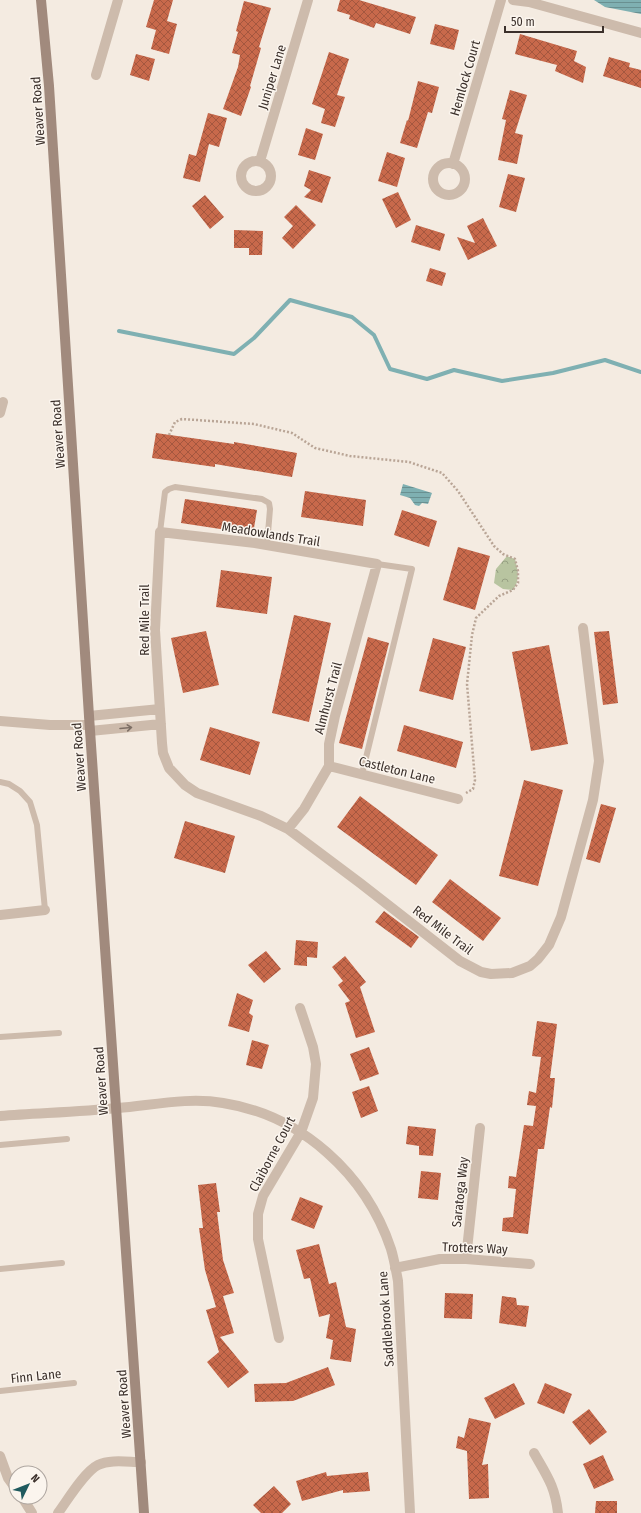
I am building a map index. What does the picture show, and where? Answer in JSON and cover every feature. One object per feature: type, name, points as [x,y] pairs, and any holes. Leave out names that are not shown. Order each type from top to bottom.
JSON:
[{"type":"main road","name":"Weaver Road","points":[[41,0],[49,86],[89,724],[144,1513]]},
{"type":"street","points":[[96,75],[118,0]]},
{"type":"street","name":"Juniper Lane","points":[[260,161],[308,0]]},
{"type":"street","name":"Hemlock Court","points":[[453,164],[501,0]]},
{"type":"street","points":[[513,0],[528,2],[641,33]]},
{"type":"street","points":[[0,413],[3,402]]},
{"type":"street","name":"Meadowlands Trail","points":[[160,532],[267,545],[377,564]]},
{"type":"street","name":"Red Mile Trail","points":[[160,532],[154,630],[163,753],[169,768],[185,785],[198,793],[261,816],[288,830],[360,883],[460,961],[482,972],[491,974],[512,973],[530,966],[549,946],[561,917],[593,800],[599,761],[583,628]]},
{"type":"street","name":"Almhurst Trail","points":[[329,766],[329,744],[335,716],[377,564]]},
{"type":"street","points":[[89,724],[160,709]]},
{"type":"street","points":[[0,721],[50,726],[89,724],[162,724]]},
{"type":"street","points":[[288,830],[304,809],[329,766]]},
{"type":"street","name":"Castleton Lane","points":[[329,766],[458,799]]},
{"type":"street","points":[[0,915],[45,910]]},
{"type":"street","name":"Claiborne Court","points":[[279,1338],[258,1239],[258,1214],[263,1196],[300,1132],[313,1098],[316,1064],[313,1047],[300,1008]]},
{"type":"street","name":"Saddlebrook Lane","points":[[0,1116],[116,1108],[186,1101],[223,1102],[265,1114],[300,1132],[326,1150],[341,1165],[366,1198],[384,1231],[391,1249],[398,1281],[410,1513]]},
{"type":"street","name":"Saratoga Way","points":[[466,1259],[480,1128]]},
{"type":"street","name":"Trotters Way","points":[[395,1268],[440,1259],[466,1259],[530,1264]]},
{"type":"street","points":[[534,1453],[552,1484],[556,1496],[558,1513]]},
{"type":"street","points":[[0,1456],[8,1478]]},
{"type":"street","points":[[58,1513],[86,1475],[98,1465],[112,1462],[141,1462]]},
{"type":"lane","points":[[160,532],[165,492],[168,489],[175,487],[262,499],[268,503],[270,509],[267,545]]},
{"type":"lane","points":[[362,774],[412,569],[377,564]]},
{"type":"lane","points":[[0,782],[9,784],[20,791],[30,802],[37,825],[45,910]]},
{"type":"lane","points":[[0,1037],[59,1033]]},
{"type":"lane","points":[[0,1145],[67,1139]]},
{"type":"lane","points":[[0,1269],[62,1262]]},
{"type":"lane","name":"Finn Lane","points":[[0,1391],[74,1384]]},
{"type":"path","points":[[169,435],[175,422],[182,419],[254,424],[292,433],[315,448],[350,456],[409,462],[442,473],[458,491],[494,546],[503,554],[515,559],[518,571],[518,583],[513,590],[499,596],[476,618],[472,634],[467,684],[475,780],[473,789],[458,799]]},
{"type":"green space","points":[[507,556],[515,559],[517,568],[518,579],[513,590],[503,589],[494,583],[496,569]]},
{"type":"water","points":[[594,0],[641,0],[641,14],[605,7]]},
{"type":"water","points":[[403,484],[432,493],[428,504],[422,503],[419,506],[415,505],[410,498],[400,495]]},
{"type":"building","points":[[154,0],[173,0],[167,21],[177,24],[169,54],[151,49],[156,30],[146,27]]},
{"type":"building","points":[[340,0],[359,0],[416,17],[410,34],[376,23],[374,28],[349,19],[350,15],[337,11]]},
{"type":"building","points":[[244,1],[271,8],[259,47],[261,48],[250,86],[251,87],[241,116],[223,109],[238,67],[240,55],[232,53]]},
{"type":"building","points":[[435,24],[459,30],[454,50],[430,44]]},
{"type":"building","points":[[520,34],[577,51],[574,61],[586,67],[583,83],[555,71],[557,65],[515,54]]},
{"type":"building","points":[[329,52],[349,59],[337,95],[345,97],[335,127],[321,123],[325,109],[312,104]]},
{"type":"building","points":[[136,54],[155,59],[149,81],[130,75]]},
{"type":"building","points":[[609,57],[630,63],[629,67],[641,70],[641,88],[603,76]]},
{"type":"building","points":[[418,81],[439,87],[432,113],[428,112],[417,148],[400,143],[407,120],[408,121]]},
{"type":"building","points":[[510,90],[527,95],[515,133],[523,135],[517,164],[498,160],[506,120],[502,119]]},
{"type":"building","points":[[208,113],[227,118],[219,147],[209,144],[200,182],[183,178],[189,154],[196,156]]},
{"type":"building","points":[[306,128],[323,134],[315,160],[298,155]]},
{"type":"building","points":[[387,152],[405,158],[397,187],[378,181]]},
{"type":"building","points":[[309,170],[331,177],[322,203],[304,197],[311,190],[304,186]]},
{"type":"building","points":[[508,174],[525,178],[516,212],[499,207]]},
{"type":"building","points":[[398,192],[411,220],[396,228],[382,199]]},
{"type":"building","points":[[205,195],[224,217],[210,229],[192,206]]},
{"type":"building","points":[[296,205],[316,225],[293,249],[282,238],[293,226],[284,217]]},
{"type":"building","points":[[483,218],[497,246],[468,260],[457,237],[475,243],[467,226]]},
{"type":"building","points":[[416,225],[445,234],[440,251],[411,242]]},
{"type":"building","points":[[234,230],[263,231],[262,255],[249,255],[249,248],[234,248]]},
{"type":"building","points":[[430,268],[446,273],[442,286],[426,281]]},
{"type":"building","points":[[156,433],[234,444],[234,442],[297,453],[292,477],[215,464],[215,467],[152,458]]},
{"type":"building","points":[[305,491],[366,500],[363,526],[301,517]]},
{"type":"building","points":[[185,499],[257,510],[253,534],[181,523]]},
{"type":"building","points":[[402,510],[437,521],[429,547],[394,535]]},
{"type":"building","points":[[458,547],[490,556],[475,610],[443,600]]},
{"type":"building","points":[[221,570],[272,577],[267,614],[216,607]]},
{"type":"building","points":[[294,615],[331,623],[309,722],[272,713]]},
{"type":"building","points":[[206,631],[219,685],[183,693],[171,638]]},
{"type":"building","points":[[609,631],[618,703],[603,705],[594,632]]},
{"type":"building","points":[[368,637],[389,643],[362,749],[339,743]]},
{"type":"building","points":[[433,638],[466,647],[453,700],[419,691]]},
{"type":"building","points":[[549,645],[568,744],[531,751],[512,652]]},
{"type":"building","points":[[404,725],[463,742],[456,768],[397,751]]},
{"type":"building","points":[[210,727],[260,742],[250,775],[200,760]]},
{"type":"building","points":[[524,780],[563,790],[538,886],[499,876]]},
{"type":"building","points":[[360,796],[438,855],[416,885],[337,827]]},
{"type":"building","points":[[601,804],[616,808],[600,863],[586,859]]},
{"type":"building","points":[[185,821],[235,836],[225,873],[174,858]]},
{"type":"building","points":[[450,879],[501,918],[483,941],[432,902]]},
{"type":"building","points":[[384,911],[419,937],[411,948],[375,922]]},
{"type":"building","points":[[296,940],[318,942],[317,958],[307,957],[307,966],[294,965]]},
{"type":"building","points":[[266,951],[281,969],[264,983],[248,965]]},
{"type":"building","points":[[345,956],[366,982],[360,987],[375,1032],[356,1038],[345,1003],[350,1001],[338,985],[343,981],[332,967]]},
{"type":"building","points":[[237,993],[253,1000],[249,1013],[253,1016],[249,1032],[228,1026]]},
{"type":"building","points":[[537,1021],[557,1024],[550,1078],[555,1078],[552,1108],[550,1107],[544,1149],[538,1149],[528,1234],[502,1231],[503,1218],[513,1217],[516,1189],[508,1188],[509,1176],[516,1177],[524,1125],[533,1126],[536,1106],[527,1105],[529,1091],[536,1093],[541,1057],[532,1056]]},
{"type":"building","points":[[252,1040],[269,1045],[262,1069],[246,1065]]},
{"type":"building","points":[[369,1047],[379,1074],[360,1081],[350,1054]]},
{"type":"building","points":[[369,1086],[378,1111],[361,1118],[352,1092]]},
{"type":"building","points":[[408,1126],[436,1129],[433,1156],[419,1155],[419,1146],[406,1144]]},
{"type":"building","points":[[421,1171],[441,1173],[438,1200],[418,1198]]},
{"type":"building","points":[[216,1183],[220,1212],[217,1212],[223,1260],[234,1293],[223,1296],[234,1333],[220,1337],[249,1372],[228,1388],[207,1362],[219,1352],[206,1310],[216,1307],[205,1270],[199,1228],[203,1228],[198,1185]]},
{"type":"building","points":[[300,1197],[323,1206],[314,1229],[291,1220]]},
{"type":"building","points":[[319,1244],[329,1284],[336,1282],[346,1327],[356,1329],[351,1362],[330,1359],[333,1340],[326,1338],[330,1314],[319,1317],[310,1278],[304,1279],[296,1250]]},
{"type":"building","points":[[445,1293],[473,1294],[472,1319],[444,1318]]},
{"type":"building","points":[[502,1296],[516,1298],[517,1305],[529,1306],[526,1327],[499,1323]]},
{"type":"building","points":[[328,1367],[335,1385],[293,1401],[255,1402],[254,1384],[286,1383]]},
{"type":"building","points":[[514,1383],[525,1404],[495,1419],[484,1398]]},
{"type":"building","points":[[545,1383],[572,1394],[564,1414],[537,1403]]},
{"type":"building","points":[[589,1409],[607,1432],[590,1445],[572,1422]]},
{"type":"building","points":[[469,1418],[491,1423],[482,1465],[488,1464],[489,1498],[469,1499],[467,1451],[456,1448],[458,1436],[464,1438]]},
{"type":"building","points":[[603,1455],[614,1480],[594,1489],[583,1464]]},
{"type":"building","points":[[326,1472],[327,1476],[368,1472],[370,1491],[343,1493],[343,1490],[302,1501],[296,1481]]},
{"type":"building","points":[[274,1486],[291,1504],[282,1513],[261,1513],[253,1505]]},
{"type":"building","points":[[596,1501],[617,1501],[617,1513],[595,1513]]},
{"type":"waterway","points":[[119,331],[234,354],[254,338],[290,300],[352,317],[374,335],[390,369],[427,379],[454,370],[502,381],[553,373],[605,360],[641,372]]}]
